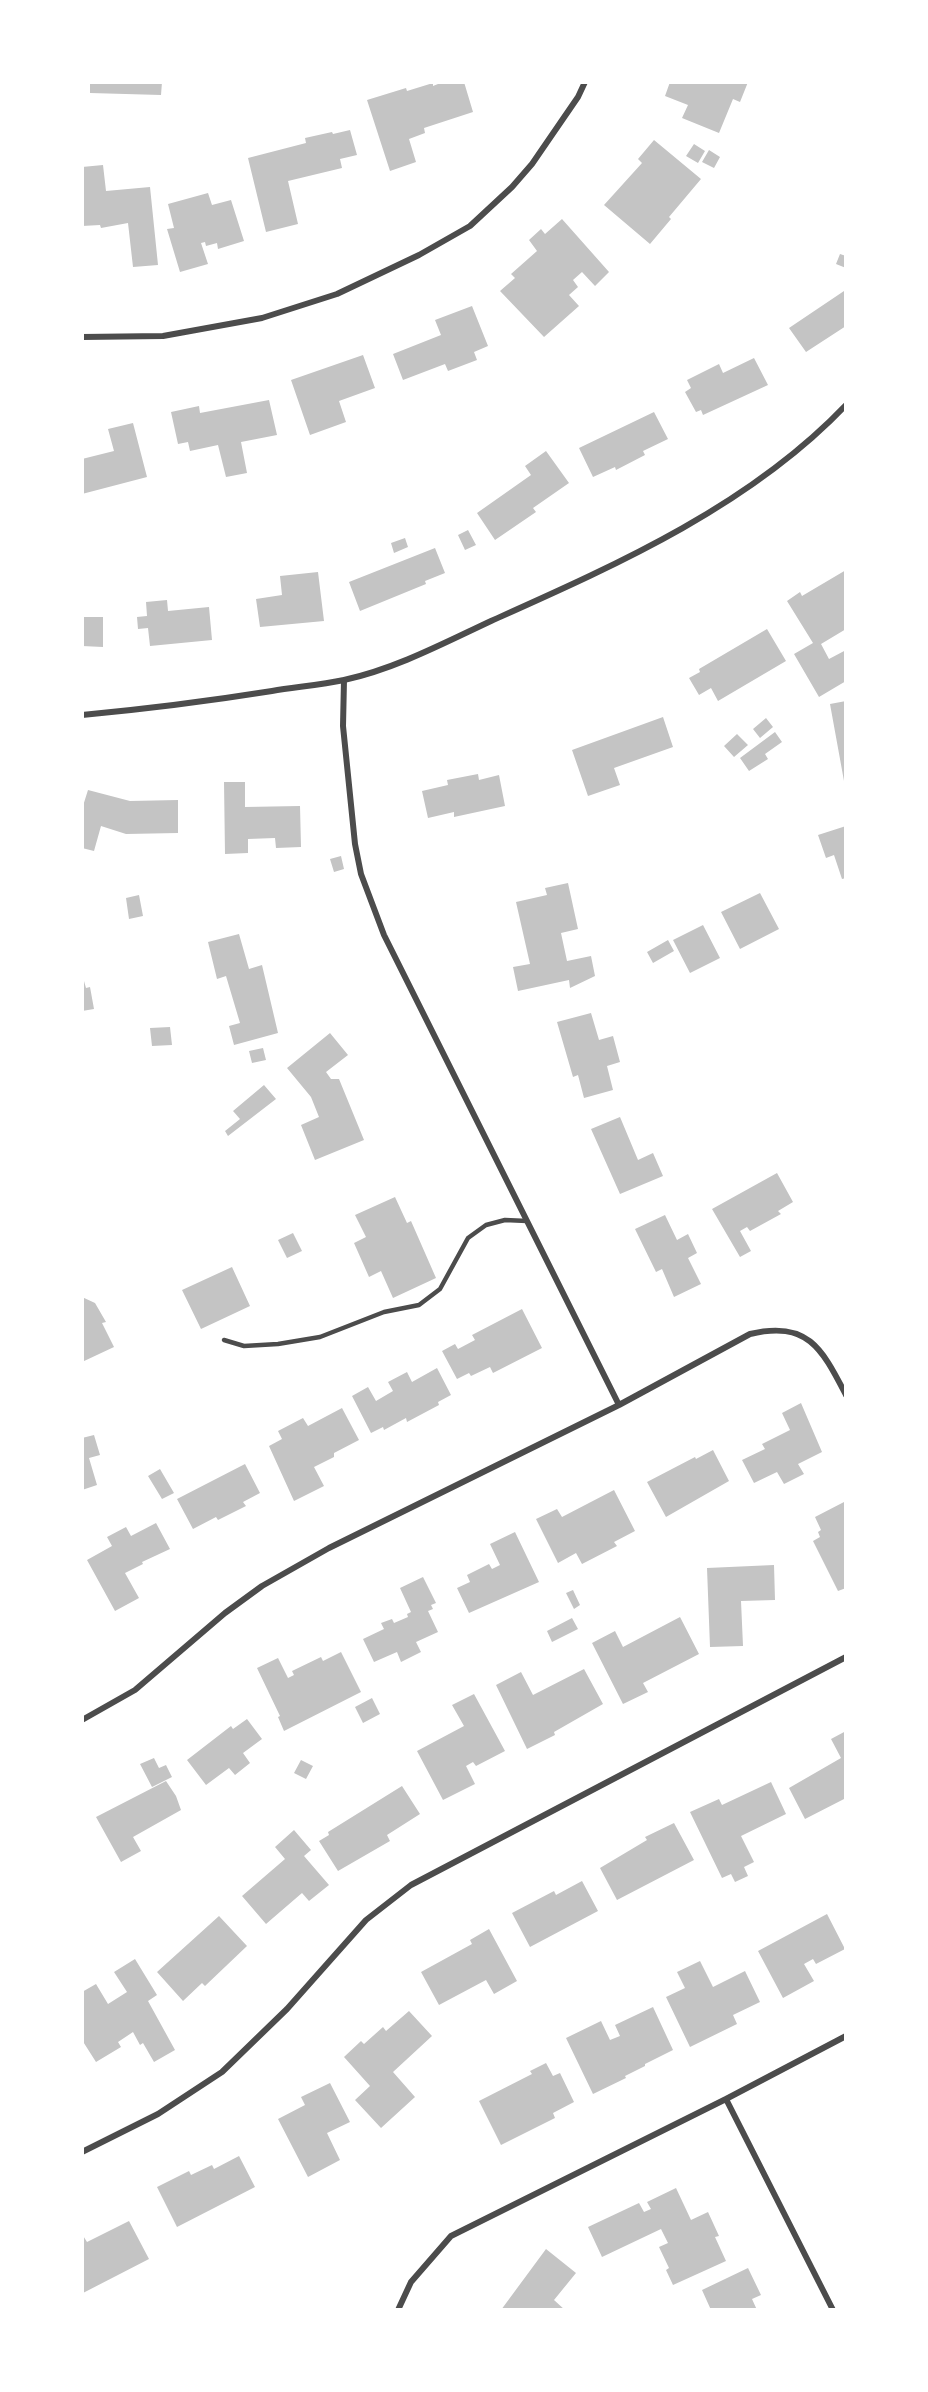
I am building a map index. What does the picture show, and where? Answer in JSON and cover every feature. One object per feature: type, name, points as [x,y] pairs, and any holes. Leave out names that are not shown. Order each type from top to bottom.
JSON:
[{"type":"street","points":[[82,337],[163,336],[262,318],[337,294],[419,255],[470,225],[512,187],[532,164],[578,97],[585,82]]},
{"type":"street","points":[[82,715],[176,706],[344,680],[417,655],[595,575],[668,537],[767,473],[843,407],[846,417]]},
{"type":"street","points":[[344,680],[343,726],[355,844],[371,903],[384,935],[619,1405]]},
{"type":"street","points":[[82,1720],[135,1690],[225,1613],[262,1586],[329,1548],[619,1405],[750,1334],[771,1329],[784,1330],[806,1338],[822,1352],[846,1395]]},
{"type":"street","points":[[82,2152],[158,2114],[222,2072],[287,2009],[366,1920],[411,1885],[846,1657]]},
{"type":"street","points":[[398,2310],[411,2282],[451,2236],[726,2099],[846,2036]]},
{"type":"street","points":[[726,2099],[833,2310]]},
{"type":"lane","points":[[224,1340],[244,1346],[278,1344],[320,1337],[384,1312],[419,1305],[440,1289],[468,1238],[486,1224],[505,1220],[527,1221]]},
{"type":"building","points":[[90,82],[162,82],[161,95],[90,93]]},
{"type":"building","points":[[443,82],[464,82],[473,112],[424,128],[425,133],[409,139],[416,162],[390,171],[367,100],[406,88],[407,91]]},
{"type":"building","points":[[670,82],[748,82],[740,102],[733,99],[719,133],[682,118],[688,105],[665,96]]},
{"type":"building","points":[[350,130],[357,155],[340,159],[342,168],[288,181],[298,224],[266,232],[248,158],[306,143],[305,138]]},
{"type":"building","points":[[654,140],[701,179],[650,244],[604,205],[642,163],[638,159]]},
{"type":"building","points":[[694,144],[705,151],[698,163],[686,156]]},
{"type":"building","points":[[709,150],[720,157],[714,168],[702,162]]},
{"type":"building","points":[[103,165],[106,191],[150,187],[158,265],[133,267],[128,223],[101,228],[100,225],[82,226],[82,167]]},
{"type":"building","points":[[208,193],[212,205],[231,200],[244,241],[218,249],[217,243],[206,246],[205,242],[201,243],[208,264],[180,272],[167,229],[174,228],[168,204]]},
{"type":"building","points":[[562,219],[609,272],[595,286],[582,272],[573,280],[578,287],[569,295],[579,306],[544,337],[500,291],[515,278],[511,274],[537,251],[529,240],[541,229],[545,234]]},
{"type":"building","points":[[840,254],[846,256],[846,268],[836,264]]},
{"type":"building","points":[[844,291],[846,326],[806,352],[789,328]]},
{"type":"building","points":[[472,306],[488,346],[474,352],[477,360],[448,371],[445,364],[403,380],[393,354],[441,335],[435,320]]},
{"type":"building","points":[[363,355],[375,388],[339,401],[346,422],[310,435],[291,380]]},
{"type":"building","points":[[754,358],[768,385],[703,415],[701,410],[696,412],[685,392],[691,388],[687,380],[719,364],[723,373]]},
{"type":"building","points":[[269,400],[277,435],[241,442],[247,473],[226,477],[218,445],[190,451],[188,442],[178,444],[171,412],[199,406],[200,413]]},
{"type":"building","points":[[654,412],[668,439],[643,451],[645,455],[616,470],[615,467],[593,477],[579,448]]},
{"type":"building","points":[[133,423],[147,477],[82,494],[82,459],[114,451],[108,429]]},
{"type":"building","points":[[546,451],[569,483],[533,508],[536,512],[495,540],[477,513],[531,475],[525,466]]},
{"type":"building","points":[[468,530],[476,545],[465,550],[458,535]]},
{"type":"building","points":[[405,538],[408,547],[394,553],[391,543]]},
{"type":"building","points":[[435,548],[445,573],[425,581],[426,584],[360,611],[349,582]]},
{"type":"building","points":[[846,570],[846,629],[821,644],[829,659],[846,650],[846,681],[819,697],[794,654],[813,643],[787,601],[800,592],[802,596]]},
{"type":"building","points":[[318,572],[324,621],[260,627],[256,599],[282,595],[280,576]]},
{"type":"building","points":[[167,600],[168,611],[209,607],[212,640],[150,646],[148,628],[138,629],[137,617],[147,616],[146,602]]},
{"type":"building","points":[[82,617],[103,617],[103,647],[82,646]]},
{"type":"building","points":[[767,629],[786,661],[718,701],[711,688],[699,695],[689,678],[700,672],[699,669]]},
{"type":"building","points":[[846,701],[846,781],[844,781],[830,704]]},
{"type":"building","points":[[663,717],[673,747],[614,768],[620,785],[588,796],[572,750]]},
{"type":"building","points":[[766,718],[773,727],[760,738],[753,729]]},
{"type":"building","points":[[775,732],[782,742],[765,754],[768,759],[749,771],[740,758]]},
{"type":"building","points":[[737,734],[748,745],[734,757],[724,746]]},
{"type":"building","points":[[478,774],[479,780],[499,775],[505,806],[454,817],[454,812],[428,818],[422,791],[448,785],[447,780]]},
{"type":"building","points":[[224,782],[245,782],[245,807],[300,806],[301,847],[276,848],[275,838],[248,839],[248,853],[225,854]]},
{"type":"building","points":[[88,790],[130,801],[178,800],[178,833],[126,834],[101,826],[94,851],[82,848],[82,809]]},
{"type":"building","points":[[846,826],[846,878],[842,879],[834,855],[826,858],[818,835]]},
{"type":"building","points":[[341,856],[344,869],[334,872],[330,859]]},
{"type":"building","points":[[568,883],[578,929],[561,933],[567,961],[591,956],[595,976],[570,988],[569,980],[518,991],[513,967],[530,964],[516,902],[547,895],[545,888]]},
{"type":"building","points":[[760,893],[779,929],[740,949],[721,912]]},
{"type":"building","points":[[139,895],[143,916],[129,919],[126,898]]},
{"type":"building","points":[[703,925],[720,958],[690,973],[673,940]]},
{"type":"building","points":[[239,934],[249,969],[262,965],[278,1033],[234,1045],[229,1026],[240,1023],[226,976],[217,979],[208,942]]},
{"type":"building","points":[[668,940],[674,951],[653,963],[647,952]]},
{"type":"building","points":[[82,974],[86,988],[90,987],[94,1009],[82,1011]]},
{"type":"building","points":[[591,1013],[599,1040],[613,1036],[620,1062],[607,1066],[613,1090],[584,1098],[578,1075],[573,1077],[557,1022]]},
{"type":"building","points":[[170,1027],[172,1045],[152,1046],[150,1028]]},
{"type":"building","points":[[330,1033],[348,1055],[326,1072],[331,1079],[339,1079],[364,1140],[315,1160],[301,1125],[319,1117],[311,1097],[287,1068]]},
{"type":"building","points":[[263,1048],[266,1060],[252,1063],[249,1051]]},
{"type":"building","points":[[264,1085],[276,1099],[228,1136],[225,1131],[240,1119],[233,1111]]},
{"type":"building","points":[[620,1117],[638,1160],[653,1153],[663,1176],[620,1194],[591,1129]]},
{"type":"building","points":[[777,1173],[793,1202],[778,1211],[781,1214],[750,1231],[747,1227],[740,1231],[751,1251],[740,1257],[712,1209]]},
{"type":"building","points":[[395,1197],[407,1223],[411,1221],[436,1278],[393,1298],[381,1271],[369,1277],[354,1243],[366,1237],[355,1215]]},
{"type":"building","points":[[665,1215],[677,1240],[688,1234],[697,1253],[688,1258],[701,1284],[674,1297],[662,1269],[656,1272],[635,1229]]},
{"type":"building","points":[[293,1233],[302,1251],[287,1258],[278,1240]]},
{"type":"building","points":[[232,1267],[250,1306],[201,1329],[182,1290]]},
{"type":"building","points":[[82,1297],[95,1303],[106,1322],[102,1323],[114,1347],[82,1362]]},
{"type":"building","points":[[522,1309],[542,1348],[493,1373],[490,1367],[471,1376],[469,1373],[457,1379],[442,1351],[455,1344],[458,1349],[475,1340],[472,1335]]},
{"type":"building","points":[[437,1368],[451,1395],[438,1402],[439,1405],[407,1422],[406,1418],[384,1430],[383,1427],[371,1433],[352,1396],[368,1387],[376,1401],[393,1391],[388,1382],[407,1372],[412,1382]]},
{"type":"building","points":[[801,1403],[822,1452],[798,1464],[804,1474],[784,1484],[777,1472],[754,1483],[742,1460],[765,1449],[762,1444],[790,1430],[782,1413]]},
{"type":"building","points":[[342,1408],[359,1440],[314,1467],[324,1486],[294,1501],[269,1446],[282,1439],[278,1431],[303,1418],[308,1426]]},
{"type":"building","points":[[94,1435],[100,1455],[89,1458],[97,1485],[82,1490],[82,1438]]},
{"type":"building","points":[[713,1450],[729,1481],[666,1517],[647,1482]]},
{"type":"building","points":[[245,1464],[260,1493],[243,1502],[246,1506],[218,1520],[216,1517],[193,1529],[177,1499]]},
{"type":"building","points":[[160,1469],[174,1493],[162,1499],[148,1476]]},
{"type":"building","points":[[614,1490],[635,1531],[614,1542],[617,1546],[582,1564],[576,1553],[558,1563],[536,1519],[557,1509],[562,1517]]},
{"type":"building","points":[[844,1502],[846,1588],[838,1591],[813,1541],[820,1537],[818,1532],[821,1530],[815,1517]]},
{"type":"building","points":[[156,1523],[170,1549],[125,1573],[139,1598],[115,1611],[87,1560],[112,1546],[107,1537],[126,1527],[131,1536]]},
{"type":"building","points":[[515,1532],[539,1582],[469,1613],[457,1588],[470,1582],[467,1575],[489,1564],[492,1569],[500,1565],[490,1544]]},
{"type":"building","points":[[774,1565],[775,1600],[741,1601],[743,1646],[710,1647],[707,1568]]},
{"type":"building","points":[[423,1577],[436,1603],[431,1605],[433,1609],[428,1611],[438,1632],[416,1642],[421,1652],[401,1662],[397,1652],[374,1662],[363,1639],[384,1629],[381,1623],[392,1619],[394,1623],[408,1617],[407,1614],[411,1612],[400,1588]]},
{"type":"building","points":[[573,1590],[580,1605],[574,1609],[566,1593]]},
{"type":"building","points":[[680,1617],[699,1654],[643,1683],[648,1692],[623,1704],[592,1643],[615,1631],[623,1647]]},
{"type":"building","points":[[572,1618],[578,1629],[552,1642],[547,1631]]},
{"type":"building","points":[[341,1652],[361,1692],[284,1731],[278,1717],[280,1716],[257,1668],[278,1658],[288,1678],[294,1675],[292,1671],[321,1657],[323,1661]]},
{"type":"building","points":[[584,1669],[603,1704],[554,1732],[555,1735],[527,1749],[496,1685],[521,1672],[533,1695]]},
{"type":"building","points":[[474,1694],[505,1751],[476,1766],[473,1762],[466,1766],[475,1784],[443,1800],[417,1751],[464,1726],[452,1705]]},
{"type":"building","points":[[372,1698],[380,1714],[363,1723],[355,1707]]},
{"type":"building","points":[[247,1719],[262,1739],[243,1753],[250,1763],[235,1775],[229,1768],[206,1785],[187,1760],[231,1726],[233,1729]]},
{"type":"building","points":[[846,1731],[846,1798],[805,1819],[789,1788],[841,1758],[831,1739]]},
{"type":"building","points":[[154,1758],[159,1768],[166,1765],[172,1777],[152,1787],[140,1764]]},
{"type":"building","points":[[301,1760],[313,1766],[306,1779],[294,1773]]},
{"type":"building","points":[[166,1781],[176,1796],[181,1810],[133,1837],[141,1851],[121,1862],[96,1817]]},
{"type":"building","points":[[771,1782],[786,1814],[741,1836],[754,1862],[744,1867],[748,1876],[735,1882],[731,1874],[722,1878],[690,1812],[719,1799],[722,1805]]},
{"type":"building","points":[[402,1786],[420,1814],[387,1835],[390,1841],[338,1871],[319,1841],[329,1835],[328,1832]]},
{"type":"building","points":[[674,1823],[694,1860],[617,1900],[600,1868],[647,1840],[645,1837]]},
{"type":"building","points":[[294,1830],[311,1850],[304,1856],[329,1885],[309,1901],[302,1893],[266,1924],[242,1896],[285,1859],[275,1847]]},
{"type":"building","points":[[582,1881],[598,1911],[530,1947],[512,1913],[554,1891],[556,1895]]},
{"type":"building","points":[[827,1914],[845,1949],[816,1964],[813,1959],[804,1964],[814,1981],[783,1998],[758,1951]]},
{"type":"building","points":[[219,1916],[247,1946],[205,1986],[202,1983],[183,2001],[157,1972]]},
{"type":"building","points":[[489,1929],[517,1981],[494,1994],[486,1980],[439,2005],[421,1972],[472,1944],[470,1940]]},
{"type":"building","points":[[135,1959],[157,1995],[148,2001],[175,2050],[154,2062],[143,2043],[140,2045],[133,2032],[118,2042],[121,2047],[96,2062],[82,2040],[82,1992],[96,1984],[108,2004],[127,1992],[114,1972]]},
{"type":"building","points":[[700,1961],[713,1987],[745,1971],[760,2002],[733,2015],[737,2024],[690,2047],[666,1997],[685,1988],[677,1972]]},
{"type":"building","points":[[653,2007],[673,2050],[645,2064],[625,2076],[626,2078],[593,2094],[566,2038],[601,2021],[610,2040],[620,2036],[615,2025]]},
{"type":"building","points":[[409,2011],[432,2036],[393,2072],[415,2097],[381,2128],[355,2100],[370,2086],[344,2057],[361,2041],[364,2044],[383,2027],[386,2031]]},
{"type":"building","points":[[546,2063],[553,2076],[560,2073],[574,2102],[553,2113],[555,2118],[501,2145],[479,2101],[532,2074],[530,2071]]},
{"type":"building","points":[[330,2083],[350,2122],[327,2133],[340,2160],[308,2177],[278,2119],[305,2105],[301,2097]]},
{"type":"building","points":[[239,2156],[255,2187],[177,2227],[157,2187],[189,2171],[191,2175],[212,2165],[214,2169]]},
{"type":"building","points":[[676,2188],[691,2220],[708,2212],[719,2236],[715,2237],[726,2261],[673,2285],[666,2270],[669,2268],[659,2247],[668,2243],[661,2229],[602,2257],[588,2227],[639,2203],[644,2212],[651,2209],[647,2202]]},
{"type":"building","points":[[129,2221],[149,2259],[83,2293],[82,2234],[87,2242]]},
{"type":"building","points":[[546,2249],[576,2273],[554,2300],[565,2310],[501,2310]]},
{"type":"building","points":[[748,2268],[761,2295],[752,2299],[757,2310],[711,2310],[702,2290]]}]
